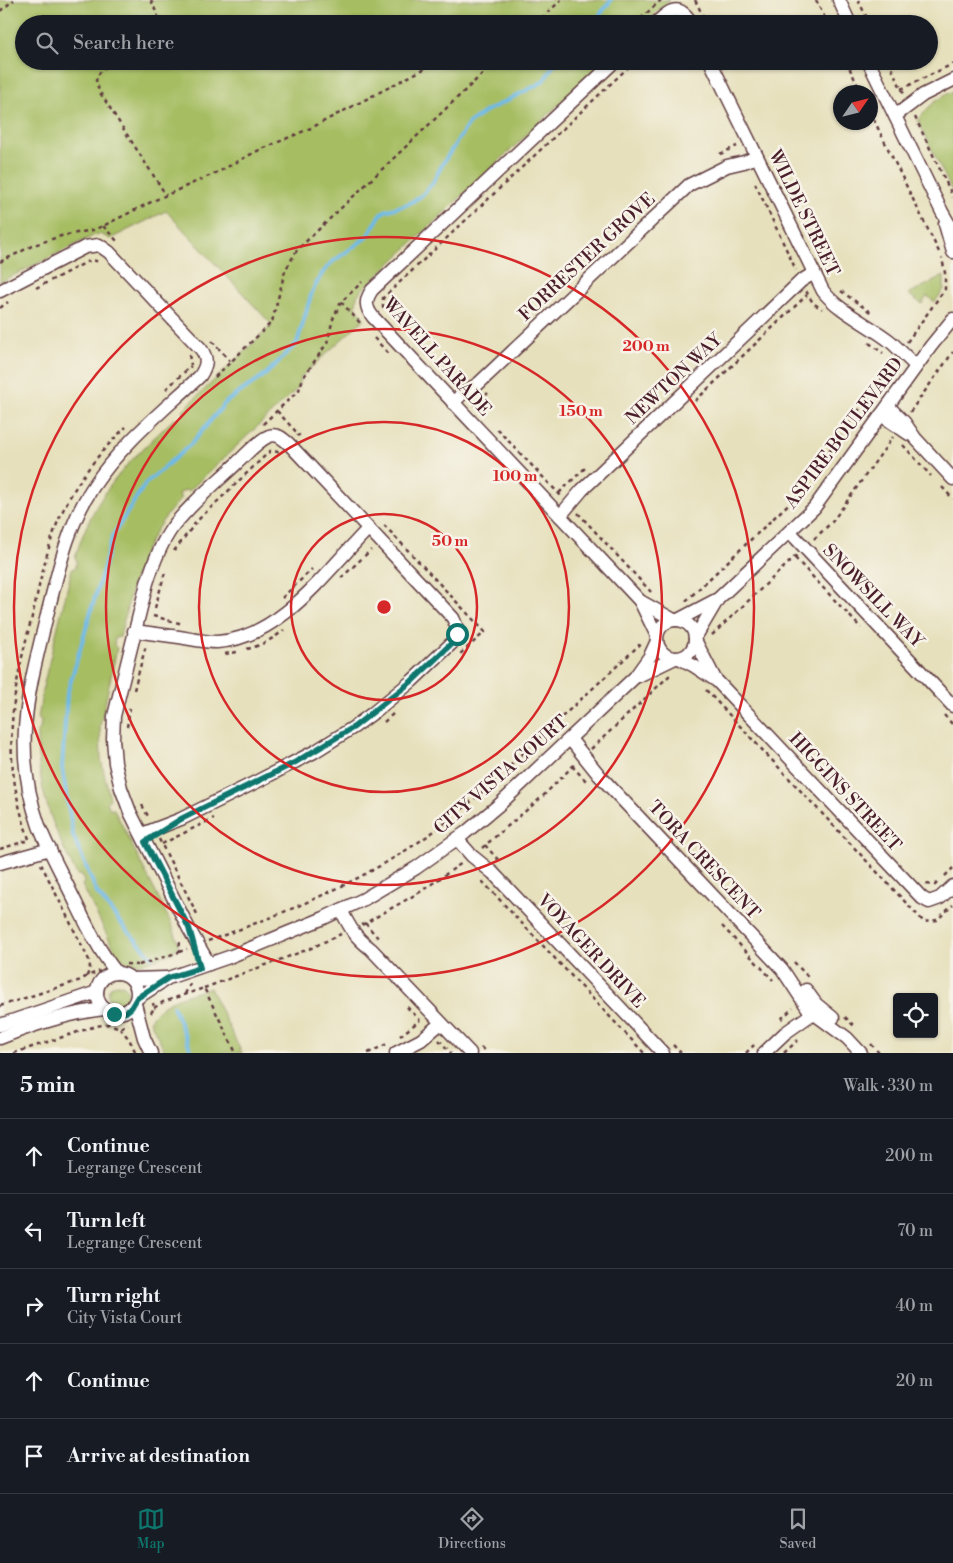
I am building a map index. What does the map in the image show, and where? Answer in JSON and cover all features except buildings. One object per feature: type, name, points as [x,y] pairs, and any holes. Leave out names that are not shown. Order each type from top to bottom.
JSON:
[{"type":"street","points":[[839,0],[846,15]]},
{"type":"street","points":[[665,15],[674,10],[681,11],[684,15]]},
{"type":"street","name":"WAVELL PARADE","points":[[605,70],[372,290],[367,297],[366,304],[373,317],[640,600],[676,620]]},
{"type":"street","name":"WILDE STREET","points":[[714,70],[816,278],[830,298],[919,362]]},
{"type":"street","points":[[872,70],[953,231]]},
{"type":"street","points":[[889,104],[923,95],[953,80]]},
{"type":"street","points":[[895,116],[906,98]]},
{"type":"street","name":"FORRESTER GROVE","points":[[456,406],[463,393],[478,384],[685,189],[727,166],[741,155],[755,153]]},
{"type":"street","points":[[942,212],[949,254]]},
{"type":"street","points":[[0,291],[85,248],[99,245],[109,252],[196,343],[204,353],[206,360],[206,365],[200,376],[126,447],[104,472],[93,486],[78,513],[65,545],[30,685],[24,720],[27,778],[33,807],[47,845],[96,943],[118,973]]},
{"type":"street","name":"NEWTON WAY","points":[[558,513],[565,500],[582,490],[801,281],[816,278]]},
{"type":"street","name":"ASPIRE BOULEVARD","points":[[676,620],[718,599],[814,508],[919,362],[951,321],[953,309]]},
{"type":"street","points":[[885,410],[915,438],[953,479]]},
{"type":"street","points":[[132,980],[168,978],[205,966],[196,945],[184,932],[120,788],[115,763],[113,739],[116,709],[147,583],[164,541],[181,518],[262,440],[270,436],[277,436],[289,444],[453,618],[458,630],[455,639],[412,681],[354,727],[294,763],[143,838]]},
{"type":"street","points":[[136,626],[196,641],[218,642],[262,630],[286,612],[342,559],[365,543],[372,531]]},
{"type":"street","name":"SNOWSILL WAY","points":[[790,532],[953,706]]},
{"type":"street","name":"ASPIRE BOULEVARD","points":[[695,639],[718,599]]},
{"type":"street","name":"WAVELL PARADE","points":[[640,600],[657,638]]},
{"type":"street","points":[[676,620],[690,626],[695,639],[694,645],[688,654],[677,658],[655,661],[657,638],[663,625],[676,620]]},
{"type":"street","points":[[136,626],[148,633],[180,637]]},
{"type":"street","points":[[657,638],[661,651],[677,658]]},
{"type":"street","name":"HIGGINS STREET","points":[[695,639],[717,681]]},
{"type":"street","name":"HIGGINS STREET","points":[[677,658],[694,666],[717,681],[917,894]]},
{"type":"street","name":"CITY VISTA COURT","points":[[205,966],[307,926],[345,908],[416,868],[461,836],[500,804],[655,661]]},
{"type":"street","name":"TORA CRESCENT","points":[[567,742],[579,760],[599,775],[782,969],[800,981],[811,1008],[838,1022],[847,1038],[861,1053]]},
{"type":"street","name":"VOYAGER DRIVE","points":[[461,836],[474,853],[664,1053]]},
{"type":"street","points":[[0,863],[47,845]]},
{"type":"street","points":[[917,894],[926,901],[932,902],[940,898],[953,886]]},
{"type":"street","points":[[345,908],[354,928],[371,949],[470,1053]]},
{"type":"street","points":[[96,943],[102,970],[102,979],[97,992],[97,998],[108,1012],[119,1014],[126,1012],[136,1001],[168,978]]},
{"type":"street","points":[[102,979],[118,973],[128,976],[136,985],[136,1001],[144,1038],[152,1053]]},
{"type":"street","points":[[0,1025],[97,992]]},
{"type":"street","points":[[764,1053],[785,1033],[799,1014],[811,1008]]},
{"type":"street","points":[[0,1038],[66,1016],[104,1009]]},
{"type":"street","points":[[119,1014],[125,1025],[144,1038]]},
{"type":"street","points":[[400,1051],[438,1020]]},
{"type":"path","points":[[0,11],[14,0]]},
{"type":"path","points":[[151,0],[158,15]]},
{"type":"path","points":[[545,15],[561,0]]},
{"type":"path","points":[[644,15],[660,0]]},
{"type":"path","points":[[695,0],[702,15]]},
{"type":"path","points":[[816,0],[824,15]]},
{"type":"path","points":[[858,0],[866,15]]},
{"type":"path","points":[[906,98],[953,64]]},
{"type":"path","points":[[102,70],[96,80],[99,91],[167,195]]},
{"type":"path","points":[[0,262],[34,245],[61,236],[93,230],[103,226],[220,172],[255,152],[311,128],[425,70]]},
{"type":"path","points":[[850,70],[858,85]]},
{"type":"path","points":[[892,70],[953,197]]},
{"type":"path","points":[[685,602],[799,494],[899,348],[945,289],[945,273],[949,254],[878,126]]},
{"type":"path","points":[[103,226],[120,244]]},
{"type":"path","points":[[33,289],[91,260],[100,262],[106,268]]},
{"type":"path","points":[[841,291],[879,318]]},
{"type":"path","points":[[693,403],[808,295]]},
{"type":"path","points":[[0,308],[9,302]]},
{"type":"path","points":[[263,424],[299,390],[303,378],[327,343],[333,320],[341,302],[363,326]]},
{"type":"path","points":[[369,333],[389,354]]},
{"type":"path","points":[[183,349],[190,356],[191,366]]},
{"type":"path","points":[[475,406],[489,392]]},
{"type":"path","points":[[173,552],[197,521],[263,458],[270,452],[280,452],[299,435],[277,411]]},
{"type":"path","points":[[894,436],[933,478]]},
{"type":"path","points":[[940,485],[953,499]]},
{"type":"path","points":[[281,598],[317,565]]},
{"type":"path","points":[[167,566],[153,616],[185,625]]},
{"type":"path","points":[[132,698],[148,633]]},
{"type":"path","points":[[138,965],[179,952],[319,897],[375,868],[426,836],[485,789],[643,640]]},
{"type":"path","points":[[154,1008],[163,1002],[309,949],[354,928],[420,892],[474,853],[542,797],[669,676],[639,644]]},
{"type":"path","points":[[127,732],[130,707]]},
{"type":"path","points":[[579,760],[592,788]]},
{"type":"path","points":[[139,801],[197,914]]},
{"type":"path","points":[[0,849],[28,839],[88,960],[90,967],[87,976]]},
{"type":"path","points":[[907,903],[926,884],[935,884],[953,868]]},
{"type":"path","points":[[477,876],[644,1053]]},
{"type":"path","points":[[719,922],[779,986]]},
{"type":"path","points":[[179,952],[184,932]]},
{"type":"path","points":[[0,1006],[81,980]]},
{"type":"path","points":[[204,988],[236,1053]]},
{"type":"path","points":[[780,1021],[792,1007]]},
{"type":"path","points":[[14,1053],[96,1026],[110,1024],[125,1025],[136,1053]]},
{"type":"path","points":[[438,1039],[451,1053]]},
{"type":"path","points":[[746,1053],[759,1040]]},
{"type":"green space","points":[[0,0],[670,0],[654,15],[15,15],[15,70],[595,70],[360,292],[357,296],[356,306],[364,319],[301,377],[297,389],[189,491],[185,490],[179,494],[181,499],[167,515],[147,547],[134,581],[120,637],[115,638],[114,645],[117,648],[100,727],[101,759],[110,799],[107,802],[110,809],[114,809],[172,925],[179,944],[172,953],[140,963],[127,962],[117,954],[82,885],[84,882],[81,875],[77,875],[47,806],[40,771],[37,731],[40,729],[41,721],[38,719],[43,687],[72,569],[75,568],[77,561],[75,558],[83,535],[102,497],[127,465],[175,418],[179,419],[184,414],[183,410],[272,325],[166,211],[110,239],[100,234],[95,235],[0,282]]},
{"type":"green space","points":[[953,91],[953,193],[918,121],[933,103]]},
{"type":"green space","points":[[944,276],[944,289],[935,302],[927,296],[922,304],[908,294]]},
{"type":"green space","points":[[118,984],[125,987],[128,994],[125,1001],[118,1004],[111,1001],[108,994],[111,987]]},
{"type":"green space","points":[[210,988],[242,1053],[166,1053],[150,1021],[154,1014],[160,1008],[176,999]]},
{"type":"waterway","points":[[600,15],[611,0]]},
{"type":"waterway","points":[[152,957],[124,927],[97,893],[73,835],[62,768],[67,694],[113,535],[145,484],[191,444],[226,402],[266,374],[297,343],[312,292],[321,275],[331,263],[367,237],[381,214],[385,211],[408,204],[421,196],[432,184],[469,123],[486,111],[539,84],[550,70]]},
{"type":"waterway","points":[[173,1006],[192,1053]]},
{"type":"route","points":[[114,1014],[126,1012],[135,1004],[137,998],[168,978],[200,968],[189,928],[145,842],[158,836],[181,819],[294,763],[354,727],[412,681],[452,643],[457,634]]}]
